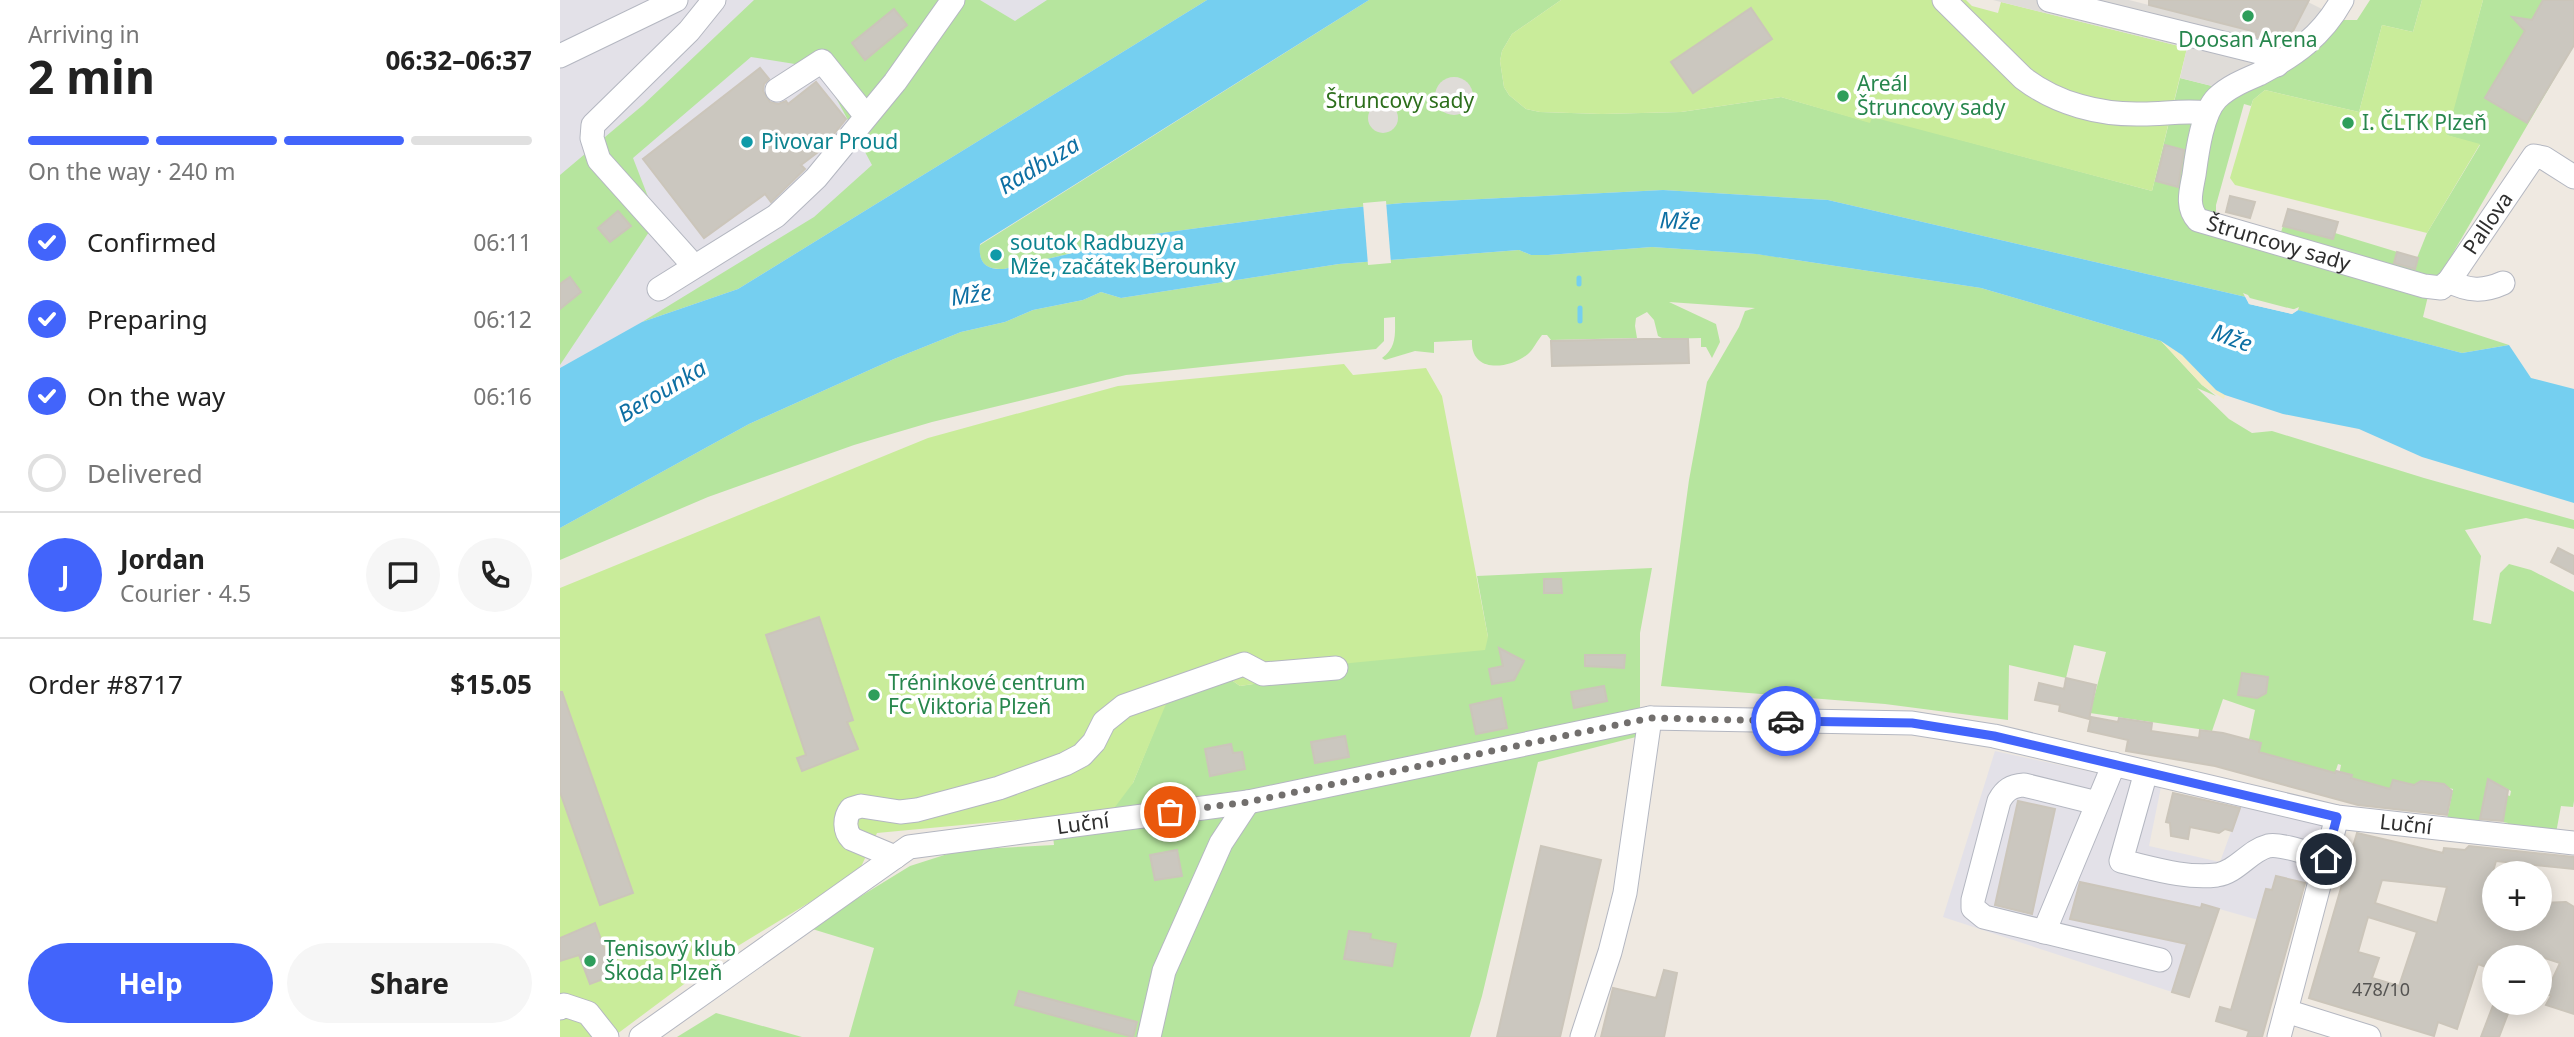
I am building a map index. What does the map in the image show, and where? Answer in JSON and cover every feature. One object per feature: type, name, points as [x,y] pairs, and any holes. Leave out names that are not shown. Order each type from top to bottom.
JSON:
[{"type":"street","points":[[560,55],[676,0]]},
{"type":"street","points":[[694,266],[599,160],[592,138],[593,125],[615,100],[689,31],[714,0]]},
{"type":"street","points":[[659,289],[776,215],[816,178],[895,82],[953,0]]},
{"type":"street","points":[[1945,0],[2023,78],[2064,102],[2126,114],[2172,110],[2207,113],[2216,98],[2277,65],[2323,30],[2342,0]]},
{"type":"street","points":[[2049,0],[2263,53],[2277,65]]},
{"type":"street","points":[[778,90],[822,61],[866,116]]},
{"type":"street","name":"Štruncovy sady","points":[[2207,113],[2190,195],[2190,209],[2198,220],[2424,286],[2445,284]]},
{"type":"street","name":"Pallova","points":[[2445,284],[2534,156],[2544,158],[2574,177]]},
{"type":"street","points":[[2445,284],[2478,290],[2503,283]]},
{"type":"street","points":[[895,857],[847,835],[846,825],[850,809],[862,806],[900,813],[917,810],[999,788],[1065,764],[1082,755],[1094,742],[1104,722],[1124,705],[1244,664],[1263,674],[1336,668]]},
{"type":"street","points":[[1582,1037],[1610,952],[1625,893],[1650,718]]},
{"type":"street","name":"Luční","points":[[641,1037],[909,846],[1248,802],[1650,718],[1912,723],[1994,736],[2337,817],[2574,843]]},
{"type":"street","points":[[2044,932],[2114,764]]},
{"type":"street","points":[[2146,772],[2121,861],[2200,876],[2230,871],[2267,846],[2276,845],[2326,859]]},
{"type":"street","points":[[2097,803],[2024,785],[2013,786],[2004,792],[1999,801],[1973,908],[1984,917],[2160,960]]},
{"type":"street","points":[[1149,1037],[1164,971],[1221,843],[1248,802]]},
{"type":"street","points":[[2279,1037],[2337,817]]},
{"type":"street","points":[[560,1008],[564,1005],[588,1013],[607,1037]]},
{"type":"street","points":[[2286,1011],[2369,1037]]},
{"type":"shaded area","points":[[560,0],[1154,0],[712,283],[560,368]]},
{"type":"shaded area","points":[[1993,0],[2129,0],[2259,33],[2256,39],[2272,47],[2272,36],[2289,40],[2308,2],[2334,15],[2228,90],[2180,78],[2187,48]]},
{"type":"shaded area","points":[[1454,77],[1467,83],[1473,96],[1467,109],[1454,115],[1441,109],[1435,96],[1441,83]]},
{"type":"shaded area","points":[[1383,103],[1389,104],[1397,112],[1397,124],[1389,132],[1383,133],[1377,132],[1369,124],[1368,118],[1369,112],[1377,104]]},
{"type":"shaded area","points":[[1995,751],[2161,787],[2149,846],[2220,862],[2241,804],[2323,824],[2307,884],[2276,876],[2272,890],[2266,889],[2258,920],[2202,904],[2172,992],[1943,917]]},
{"type":"green space","points":[[754,0],[980,0],[1015,21],[1047,0],[1207,0],[738,289],[642,322],[814,217],[872,165],[820,68],[751,57],[633,158],[657,220],[560,365],[560,175],[643,105]]},
{"type":"green space","name":"Štruncovy sady","points":[[1369,0],[1561,0],[1512,34],[1502,51],[1500,61],[1504,87],[1509,95],[1526,109],[1602,114],[1681,112],[1781,97],[1869,122],[1872,116],[2152,191],[2180,78],[2212,86],[2342,20],[2357,20],[2370,0],[2422,0],[2413,32],[2382,25],[2359,112],[2265,90],[2253,100],[2251,106],[2244,104],[2216,205],[2219,219],[2280,235],[2283,226],[2333,239],[2335,233],[2417,258],[2427,233],[2480,145],[2446,135],[2483,0],[2574,0],[2574,45],[2428,296],[2423,317],[2509,345],[2462,353],[2246,297],[1828,200],[1663,190],[1403,203],[1338,209],[1154,234],[1004,269],[984,264],[980,256],[980,245]]},
{"type":"green space","name":"Areál Štruncovy sady","points":[[1561,0],[1966,0],[1972,6],[1998,13],[2001,2],[2187,48],[2152,191],[1872,117],[1870,123],[1781,97],[1681,112],[1602,114],[1526,109],[1509,95],[1504,87],[1500,61],[1502,51],[1512,34]]},
{"type":"green space","name":"I. ČLTK Plzeň","points":[[2422,0],[2483,0],[2447,135],[2480,144],[2427,233],[2235,185],[2230,178],[2253,100],[2265,90],[2359,112],[2382,25],[2413,32]]},
{"type":"green space","points":[[1652,247],[1757,254],[1981,288],[2161,341],[2202,385],[2216,396],[2197,388],[2229,419],[2252,433],[2272,431],[2424,478],[2574,520],[2574,529],[2526,518],[2465,530],[2481,556],[2473,620],[2491,624],[2500,573],[2509,564],[2531,570],[2574,592],[2573,807],[2561,806],[2556,833],[2507,828],[2508,823],[2503,822],[2507,795],[2510,796],[2511,791],[2488,779],[2479,824],[2447,819],[2453,789],[2444,787],[2444,784],[2421,781],[2415,785],[2393,780],[2390,789],[2351,778],[2351,775],[2339,775],[2341,765],[2338,764],[2335,773],[2259,752],[2261,743],[2249,739],[2255,710],[2223,699],[2212,731],[2090,713],[2106,652],[2074,645],[2066,678],[2009,665],[2008,720],[1885,704],[1661,686],[1689,480],[1707,382],[1739,327],[1745,311],[1755,308],[1669,302],[1716,324],[1720,342],[1712,358],[1706,347],[1701,347],[1701,338],[1664,339],[1658,336],[1654,320],[1647,312],[1636,318],[1637,338],[1551,340],[1547,335],[1542,335],[1528,354],[1501,365],[1484,363],[1477,358],[1472,340],[1434,342],[1434,353],[1415,351],[1385,360],[1382,358],[1394,340],[1395,317],[1384,318],[1384,341],[1376,349],[1126,375],[932,422],[854,445],[708,497],[560,560],[560,528],[749,424],[961,332],[1005,322],[1033,310],[1083,300],[1101,292],[1121,298],[1339,264],[1519,250],[1531,255],[1548,255]]},
{"type":"green space","name":"Tréninkové centrum FC Viktoria Plzeň","points":[[1344,364],[1353,375],[1426,368],[1442,396],[1488,637],[1485,650],[1340,664],[1341,671],[1240,686],[1230,679],[1166,704],[1133,783],[1112,811],[877,833],[858,873],[723,955],[613,1037],[560,1037],[560,588],[928,438],[1118,386]]},
{"type":"green space","points":[[1652,568],[1640,633],[1640,736],[1538,762],[1470,1037],[849,1037],[874,948],[809,928],[910,866],[960,850],[1054,845],[1051,817],[1133,783],[1165,704],[1230,679],[1240,686],[1340,671],[1339,664],[1488,637],[1477,576]]},
{"type":"green space","points":[[716,1013],[802,1037],[677,1037]]},
{"type":"sand","points":[[2161,341],[2182,355],[2216,390],[2225,395],[2224,399],[2202,385]]},
{"type":"water","points":[[1207,0],[1369,0],[980,244],[980,256],[984,264],[1004,269],[1154,234],[1403,203],[1663,190],[1828,200],[2246,297],[2249,304],[2292,314],[2298,310],[2462,353],[2509,345],[2531,378],[2574,389],[2574,503],[2422,457],[2359,429],[2283,414],[2225,395],[2216,390],[2182,355],[2161,341],[1981,288],[1756,254],[1652,247],[1548,255],[1531,255],[1519,250],[1339,264],[1121,298],[1101,292],[1083,300],[1033,310],[1005,322],[961,332],[894,359],[749,424],[560,528],[560,368],[642,322],[738,289]]},
{"type":"pier","points":[[1386,201],[1391,263],[1368,265],[1363,203]]},
{"type":"pier","points":[[2243,293],[2251,300],[2292,310],[2299,307],[2292,314],[2249,304]]},
{"type":"building","name":"Doosan Arena","points":[[2149,0],[2309,0],[2289,39],[2276,37],[2273,43],[2256,37],[2256,32],[2149,5]]},
{"type":"building","points":[[2543,0],[2574,0],[2574,45],[2527,123],[2485,98],[2525,31],[2512,17],[2532,20]]},
{"type":"building","points":[[1751,8],[1772,39],[1693,93],[1671,62]]},
{"type":"building","points":[[894,9],[907,25],[865,60],[852,43]]},
{"type":"building","name":"Pivovar Proud","points":[[760,68],[769,79],[764,84],[763,91],[770,102],[778,104],[786,101],[788,104],[816,82],[846,119],[822,149],[801,165],[805,169],[771,202],[765,194],[704,238],[643,159]]},
{"type":"building","points":[[2165,145],[2184,150],[2178,187],[2156,181]]},
{"type":"building","points":[[2230,196],[2255,202],[2250,218],[2226,212]]},
{"type":"building","points":[[2288,209],[2338,222],[2333,239],[2283,226]]},
{"type":"building","points":[[618,211],[631,226],[610,242],[598,228]]},
{"type":"building","points":[[2397,252],[2418,258],[2415,269],[2394,263]]},
{"type":"building","points":[[570,277],[581,292],[560,309],[560,284]]},
{"type":"building","points":[[1688,339],[1689,363],[1552,366],[1551,341]]},
{"type":"building","points":[[2558,548],[2574,556],[2574,574],[2551,562]]},
{"type":"building","points":[[1544,579],[1561,579],[1562,593],[1544,593]]},
{"type":"building","points":[[819,617],[853,720],[847,722],[858,749],[802,771],[797,758],[806,755],[766,635]]},
{"type":"building","points":[[1499,648],[1524,661],[1514,680],[1492,684],[1489,669],[1503,666]]},
{"type":"building","points":[[1585,655],[1625,655],[1624,668],[1585,666]]},
{"type":"building","points":[[2242,673],[2268,677],[2266,693],[2257,698],[2238,695]]},
{"type":"building","points":[[2066,678],[2096,685],[2089,719],[2059,711],[2060,705],[2035,700],[2039,683],[2064,689]]},
{"type":"building","points":[[1604,686],[1607,701],[1574,708],[1571,692]]},
{"type":"building","points":[[560,692],[633,893],[600,905],[560,792]]},
{"type":"building","points":[[1501,698],[1507,728],[1476,734],[1470,705]]},
{"type":"building","points":[[2091,717],[2118,722],[2119,718],[2152,723],[2151,731],[2199,738],[2200,730],[2223,733],[2261,743],[2259,752],[2335,773],[2336,771],[2352,775],[2351,778],[2390,789],[2393,780],[2414,785],[2421,781],[2444,784],[2452,791],[2447,815],[2358,805],[2215,766],[2126,751],[2128,740],[2088,731]]},
{"type":"building","points":[[1345,736],[1349,757],[1315,763],[1311,742]]},
{"type":"building","points":[[1231,744],[1233,753],[1242,752],[1245,769],[1210,776],[1205,749]]},
{"type":"building","points":[[2488,779],[2508,790],[2503,821],[2480,819]]},
{"type":"building","points":[[2173,793],[2240,808],[2232,831],[2225,829],[2219,833],[2190,827],[2188,839],[2171,836],[2170,823],[2166,822]]},
{"type":"building","points":[[2018,801],[2055,809],[2032,914],[1995,905]]},
{"type":"building","points":[[2357,833],[2443,853],[2444,848],[2465,850],[2469,846],[2574,857],[2574,869],[2552,867],[2552,861],[2482,861],[2482,931],[2552,931],[2552,903],[2566,902],[2574,907],[2574,1014],[2552,1007],[2552,980],[2560,963],[2552,960],[2552,945],[2482,945],[2482,966],[2478,964],[2457,1029],[2438,1022],[2434,1036],[2309,998]],"holes":[[[2382,880],[2447,887],[2437,923],[2375,903]],[[2368,917],[2417,932],[2399,986],[2372,978],[2379,958],[2358,952]]]},
{"type":"building","points":[[1541,846],[1601,860],[1560,1037],[1497,1037]]},
{"type":"building","points":[[1177,850],[1182,876],[1155,880],[1150,855]]},
{"type":"building","points":[[2276,876],[2305,883],[2262,1037],[2247,1037],[2249,1031],[2216,1021],[2220,1007],[2231,1010],[2266,889],[2272,890]]},
{"type":"building","points":[[2080,882],[2201,908],[2202,904],[2219,909],[2189,997],[2172,992],[2187,944],[2070,919]]},
{"type":"building","points":[[595,923],[614,975],[590,984],[579,955],[560,961],[560,938]]},
{"type":"building","points":[[1349,931],[1371,934],[1370,939],[1396,944],[1392,966],[1344,959]]},
{"type":"building","points":[[1664,970],[1677,973],[1664,1037],[1601,1037],[1613,988],[1656,998]]},
{"type":"building","points":[[1019,991],[1137,1022],[1133,1037],[1015,1005]]},
{"type":"building","points":[[2489,1015],[2507,1015],[2499,1037],[2481,1037]]},
{"type":"waterway","points":[[1579,278],[1579,284]]},
{"type":"waterway","points":[[1580,308],[1580,321]]},
{"type":"way so far","points":[[1170,812],[1248,802],[1650,718],[1786,721]]},
{"type":"place","name":"Doosan Arena","points":[[2248,16]]},
{"type":"place","name":"Areál Štruncovy sady","points":[[1843,96]]},
{"type":"place","name":"I. ČLTK Plzeň","points":[[2348,123]]},
{"type":"place","name":"Pivovar Proud","points":[[747,142]]},
{"type":"place","name":"soutok Radbuzy a Mže, začátek Berounky","points":[[996,255]]},
{"type":"place","name":"Tréninkové centrum FC Viktoria Plzeň","points":[[874,695]]},
{"type":"place","name":"Tenisový klub Škoda Plzeň","points":[[590,961]]},
{"type":"route","points":[[1786,721],[1912,723],[1994,736],[2337,817],[2326,859]]},
{"type":"water label","name":"Radbuza","points":[[1039,165]]},
{"type":"water label","name":"Mže","points":[[1680,221]]},
{"type":"water label","name":"Mže","points":[[971,295]]},
{"type":"water label","name":"Mže","points":[[2232,338]]},
{"type":"water label","name":"Berounka","points":[[662,391]]}]
